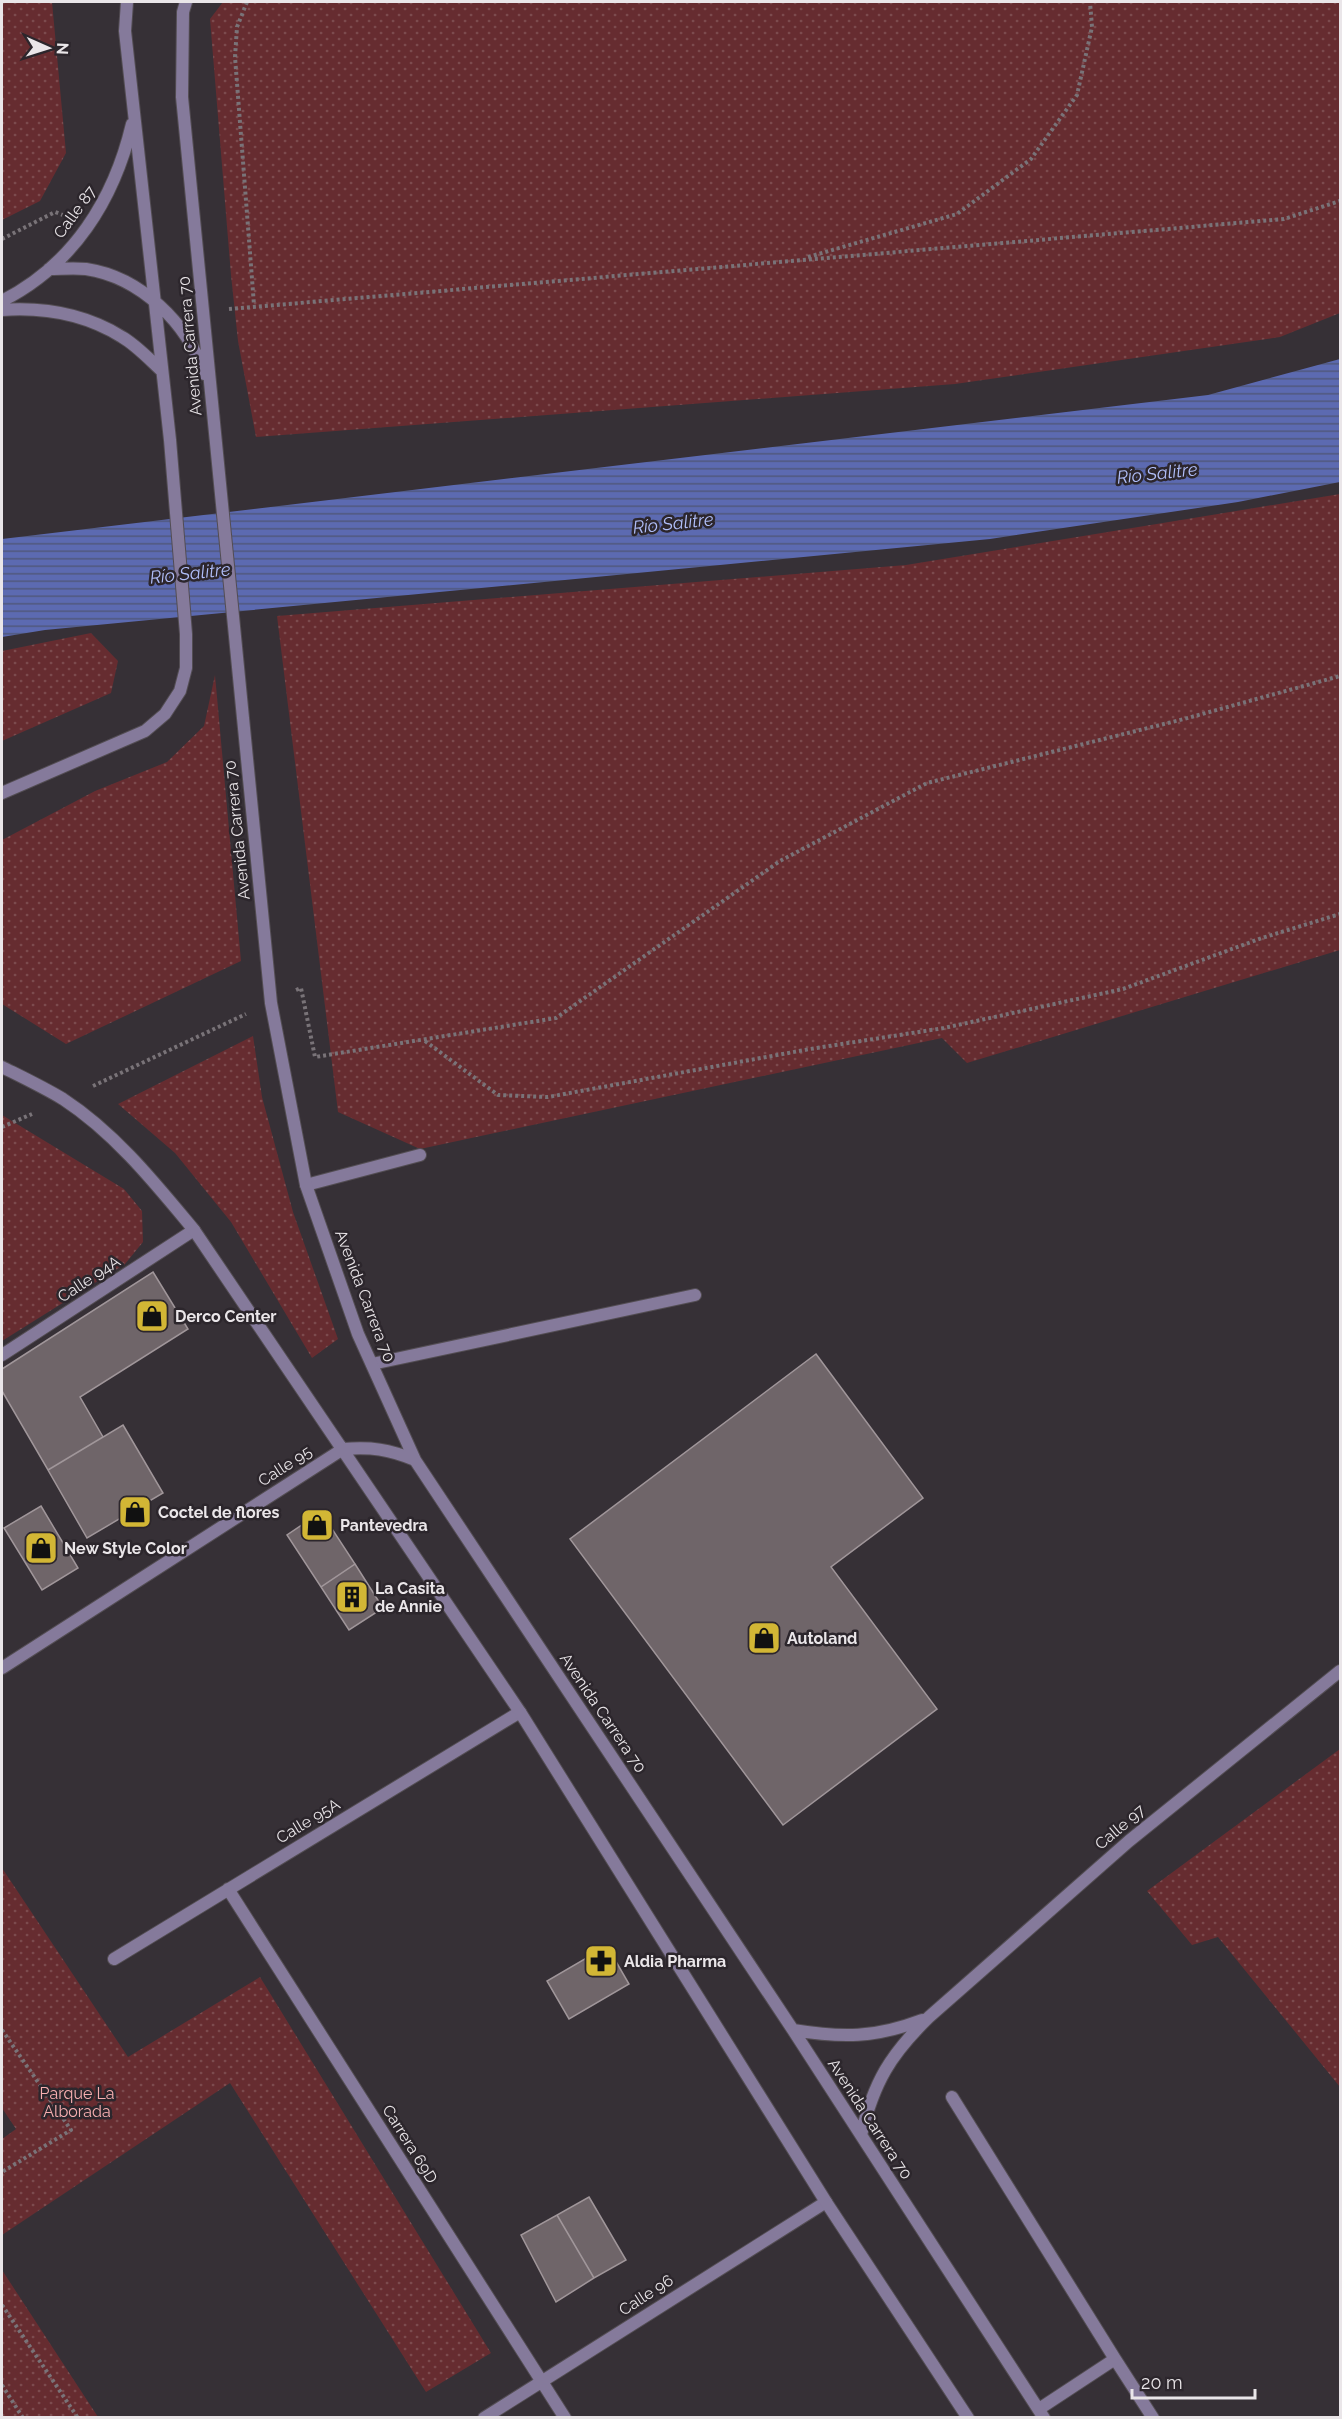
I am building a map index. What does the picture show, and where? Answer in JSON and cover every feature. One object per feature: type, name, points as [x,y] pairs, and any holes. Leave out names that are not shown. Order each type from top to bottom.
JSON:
[{"type":"street","name":"Avenida Carrera 70","points":[[2,793],[145,731],[165,714],[180,691],[184,675],[186,634],[170,440],[125,31],[126,2]]},
{"type":"street","name":"Avenida Carrera 70","points":[[186,2],[183,12],[182,97],[271,1003],[306,1185],[358,1334],[415,1460],[793,2030],[1042,2413]]},
{"type":"street","name":"Calle 87","points":[[2,300],[16,293],[49,269],[90,225],[111,190],[125,153],[135,114]]},
{"type":"street","points":[[49,269],[85,269],[95,272],[122,281],[155,301],[181,328],[200,360],[211,396]]},
{"type":"street","points":[[2,310],[30,309],[79,316],[124,337],[161,370]]},
{"type":"street","points":[[2,1066],[63,1100],[106,1134],[145,1171],[194,1230],[520,1712],[826,2202],[968,2418]]},
{"type":"street","points":[[306,1185],[420,1155]]},
{"type":"street","name":"Calle 94A","points":[[2,1355],[194,1230]]},
{"type":"street","points":[[372,1364],[695,1295]]},
{"type":"street","points":[[343,1449],[367,1447],[392,1450],[415,1460]]},
{"type":"street","name":"Calle 95","points":[[2,1668],[343,1449]]},
{"type":"street","name":"Calle 97","points":[[861,2135],[869,2101],[884,2070],[904,2042],[928,2017],[1129,1841],[1341,1671]]},
{"type":"street","name":"Calle 95A","points":[[114,1959],[520,1712]]},
{"type":"street","name":"Carrera 69D","points":[[228,1889],[565,2418]]},
{"type":"street","name":"Calle 97","points":[[793,2030],[827,2036],[862,2036],[896,2030],[928,2017]]},
{"type":"street","points":[[952,2097],[1153,2418]]},
{"type":"street","name":"Calle 96","points":[[484,2418],[826,2202]]},
{"type":"street","points":[[1042,2413],[1115,2360]]},
{"type":"path","points":[[247,2],[237,27],[235,57],[254,305]]},
{"type":"path","points":[[798,260],[957,214],[1031,159],[1077,95],[1092,27],[1090,2]]},
{"type":"path","points":[[223,310],[254,305],[1284,219],[1341,201]]},
{"type":"path","points":[[2,1127],[301,988],[315,1057],[556,1018],[780,861],[927,783],[1184,719],[1341,676]]},
{"type":"path","points":[[424,1041],[498,1095],[548,1097],[810,1049],[944,1028],[1124,989],[1262,938],[1341,914]]},
{"type":"path","points":[[2,2030],[70,2130],[2,2172]]},
{"type":"path","points":[[2,2305],[78,2418]]},
{"type":"path","points":[[2,2385],[23,2418]]},
{"type":"green space","points":[[2,2],[52,2],[66,153],[40,201],[2,220]]},
{"type":"green space","points":[[223,2],[1340,2],[1340,313],[1280,337],[955,384],[256,437],[238,341],[210,19]]},
{"type":"green space","points":[[1340,494],[1340,950],[967,1063],[942,1038],[420,1149],[338,1112],[277,616],[906,565]]},
{"type":"green space","points":[[91,633],[118,661],[111,693],[2,741],[2,651]]},
{"type":"green space","points":[[215,675],[241,961],[66,1044],[2,1004],[2,840],[95,791],[167,762],[204,726]]},
{"type":"green space","points":[[253,1036],[262,1097],[293,1212],[338,1339],[312,1358],[231,1222],[175,1153],[118,1104]]},
{"type":"green space","points":[[2,1115],[124,1189],[142,1211],[143,1242],[125,1264],[2,1341]]},
{"type":"green space","points":[[1340,1749],[1340,2087],[1218,1937],[1192,1945],[1147,1891]]},
{"type":"green space","name":"Parque La Alborada","points":[[2,1868],[128,2057],[260,1977],[491,2353],[426,2392],[230,2083],[2,2235],[2,2139],[16,2129],[2,2108]]},
{"type":"green space","points":[[2,2270],[98,2417],[2,2417]]},
{"type":"water","name":"Río Salitre","points":[[1340,359],[1340,482],[1238,502],[990,539],[45,630],[2,637],[2,539],[1208,395]]},
{"type":"building","points":[[153,1272],[188,1329],[80,1397],[103,1437],[48,1470],[2,1391],[2,1369]]},
{"type":"building","name":"Autoland","points":[[816,1354],[923,1498],[831,1567],[937,1709],[783,1825],[570,1539]]},
{"type":"building","points":[[123,1425],[163,1493],[87,1538],[48,1470]]},
{"type":"building","name":"New Style Color","points":[[41,1506],[78,1568],[42,1590],[4,1528]]},
{"type":"building","points":[[321,1512],[355,1564],[321,1587],[287,1535]]},
{"type":"building","name":"La Casita de Annie","points":[[355,1564],[383,1608],[349,1630],[321,1587]]},
{"type":"building","points":[[607,1946],[629,1984],[569,2019],[547,1981]]},
{"type":"building","points":[[589,2197],[626,2260],[594,2278],[557,2215]]},
{"type":"building","points":[[557,2215],[594,2278],[556,2302],[521,2235]]},
{"type":"place","name":"Derco Center","points":[[152,1316]]},
{"type":"place","name":"Coctel de flores","points":[[135,1512]]},
{"type":"place","name":"Pantevedra","points":[[317,1525]]},
{"type":"place","name":"New Style Color","points":[[41,1548]]},
{"type":"place","name":"La Casita de Annie","points":[[352,1597]]},
{"type":"place","name":"Autoland","points":[[764,1638]]},
{"type":"place","name":"Aldia Pharma","points":[[601,1961]]}]
